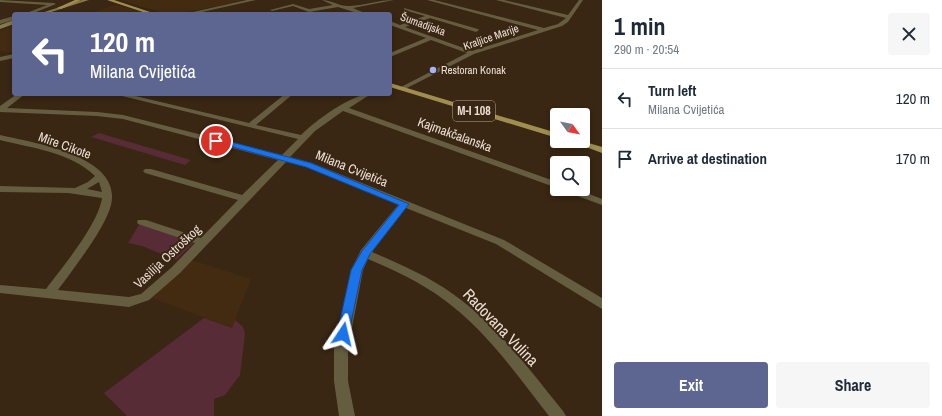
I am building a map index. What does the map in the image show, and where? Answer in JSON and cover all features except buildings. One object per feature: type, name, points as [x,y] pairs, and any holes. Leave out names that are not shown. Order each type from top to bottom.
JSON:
[{"type":"main road","points":[[59,8],[79,0]]},
{"type":"main road","points":[[109,0],[148,12]]},
{"type":"main road","name":"M-I 108","points":[[392,86],[550,134]]},
{"type":"main road","points":[[590,146],[602,150]]},
{"type":"street","points":[[46,12],[87,0]]},
{"type":"street","points":[[196,12],[254,0]]},
{"type":"street","points":[[324,0],[359,12]]},
{"type":"street","points":[[348,8],[392,0]]},
{"type":"street","points":[[429,0],[544,30]]},
{"type":"street","points":[[498,0],[569,17]]},
{"type":"street","name":"Kraljice Marije","points":[[401,88],[472,53],[562,24],[581,0]]},
{"type":"street","points":[[0,1],[54,4],[32,12]]},
{"type":"street","points":[[272,10],[293,5],[309,11],[339,5]]},
{"type":"street","points":[[406,9],[476,30]]},
{"type":"street","points":[[392,29],[431,16]]},
{"type":"street","points":[[0,22],[12,19]]},
{"type":"street","points":[[0,27],[12,23]]},
{"type":"street","name":"Šumadijska","points":[[392,24],[472,53]]},
{"type":"street","points":[[392,54],[431,38]]},
{"type":"street","points":[[0,59],[12,56]]},
{"type":"street","points":[[0,110],[18,96]]},
{"type":"street","points":[[127,96],[303,138]]},
{"type":"street","points":[[251,125],[287,96]]},
{"type":"street","name":"Vasilija Ostroškog","points":[[0,289],[129,302],[141,300],[153,292],[321,121],[364,96]]},
{"type":"street","name":"Kajmakčalanska","points":[[343,108],[550,183]]},
{"type":"street","name":"Milana Cvijetića","points":[[0,110],[97,114],[123,117],[319,168],[504,244],[602,304]]},
{"type":"street","name":"Mire Cikote","points":[[0,137],[75,159],[91,167],[106,184],[108,197]]},
{"type":"street","points":[[148,171],[244,199]]},
{"type":"street","points":[[78,190],[91,184],[100,176]]},
{"type":"street","points":[[0,189],[39,191],[78,190],[108,197],[105,211],[100,223],[49,295]]},
{"type":"street","points":[[586,196],[602,202]]},
{"type":"street","points":[[347,416],[341,380],[340,349],[357,270],[365,253],[404,204]]},
{"type":"street","points":[[142,222],[203,242]]},
{"type":"street","name":"Radovana Vulina","points":[[365,253],[426,282],[458,304],[510,356],[558,416]]},
{"type":"shaded area","points":[[120,0],[244,0],[188,12],[160,12]]},
{"type":"shaded area","points":[[115,5],[142,12],[96,12]]},
{"type":"shaded area","points":[[12,27],[12,53],[0,51],[0,31]]},
{"type":"shaded area","points":[[99,133],[191,160],[185,165],[91,137]]},
{"type":"shaded area","points":[[140,223],[197,240],[176,260],[142,246],[128,243]]},
{"type":"shaded area","points":[[192,260],[251,279],[232,328],[152,298]]},
{"type":"shaded area","points":[[204,318],[232,328],[235,320],[243,327],[245,334],[240,375],[225,395],[214,399],[214,416],[127,416],[104,393]]},
{"type":"place","name":"Restoran Konak","points":[[433,70]]},
{"type":"route","points":[[216,141],[319,168],[404,204],[365,253],[357,270],[343,334]]}]
